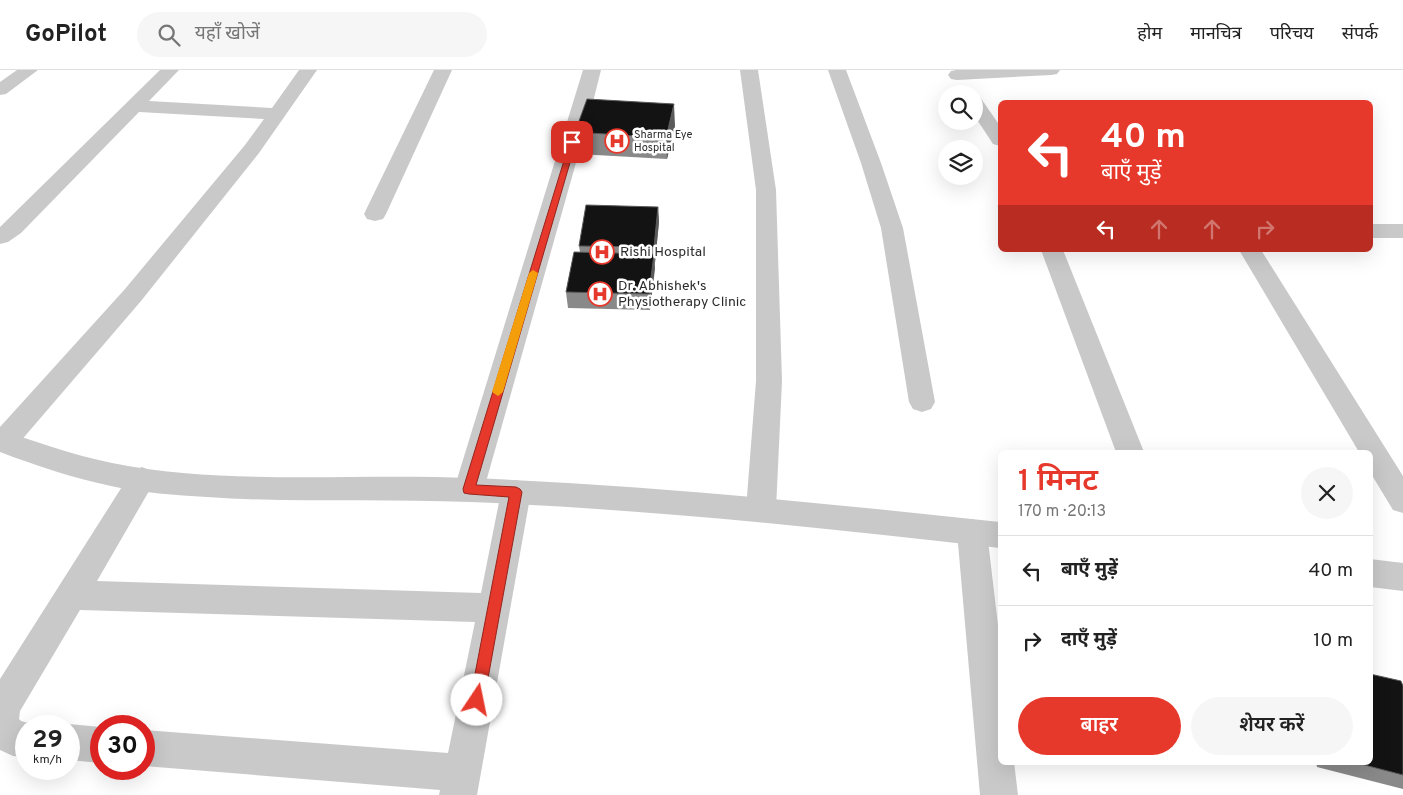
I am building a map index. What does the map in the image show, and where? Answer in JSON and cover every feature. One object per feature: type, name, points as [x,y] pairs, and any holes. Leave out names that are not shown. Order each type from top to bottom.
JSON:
[{"type":"street","points":[[0,90],[29,70]]},
{"type":"street","points":[[0,237],[14,228],[170,70]]},
{"type":"street","points":[[308,70],[252,149],[133,295],[1,441],[35,456],[116,476],[187,484],[267,487],[469,489],[762,509],[986,533],[998,758]]},
{"type":"street","points":[[375,214],[444,70]]},
{"type":"street","points":[[469,489],[583,106],[592,70]]},
{"type":"street","points":[[749,70],[766,190],[769,381],[762,509]]},
{"type":"street","points":[[837,70],[871,162],[892,228],[922,402]]},
{"type":"street","points":[[963,85],[956,73],[1051,70]]},
{"type":"street","points":[[133,106],[277,114]]},
{"type":"street","points":[[983,114],[998,137]]},
{"type":"street","points":[[1053,252],[1129,450]]},
{"type":"street","points":[[1251,252],[1372,450]]},
{"type":"street","points":[[1373,452],[1403,501]]},
{"type":"street","points":[[15,738],[0,725],[3,706],[142,479]]},
{"type":"street","points":[[155,749],[461,784],[516,492]]},
{"type":"street","points":[[1373,573],[1403,578]]},
{"type":"street","points":[[71,595],[494,608]]},
{"type":"street","points":[[998,765],[1000,795]]},
{"type":"building","points":[[587,99],[674,104],[666,138],[575,132]]},
{"type":"building","points":[[586,205],[658,207],[654,247],[579,246]]},
{"type":"building","points":[[574,252],[654,254],[649,294],[566,292]]},
{"type":"building","points":[[1373,675],[1401,681],[1403,686],[1403,775],[1365,765],[1373,765]]},
{"type":"slow traffic","points":[[498,392],[533,273]]},
{"type":"place","name":"Sharma Eye Hospital","points":[[617,141]]},
{"type":"place","name":"Rishi Hospital","points":[[602,252]]},
{"type":"place","name":"Dr. Abhishek's Physiotherapy Clinic","points":[[600,294]]},
{"type":"route","points":[[477,700],[516,492],[469,489],[572,142]]}]
